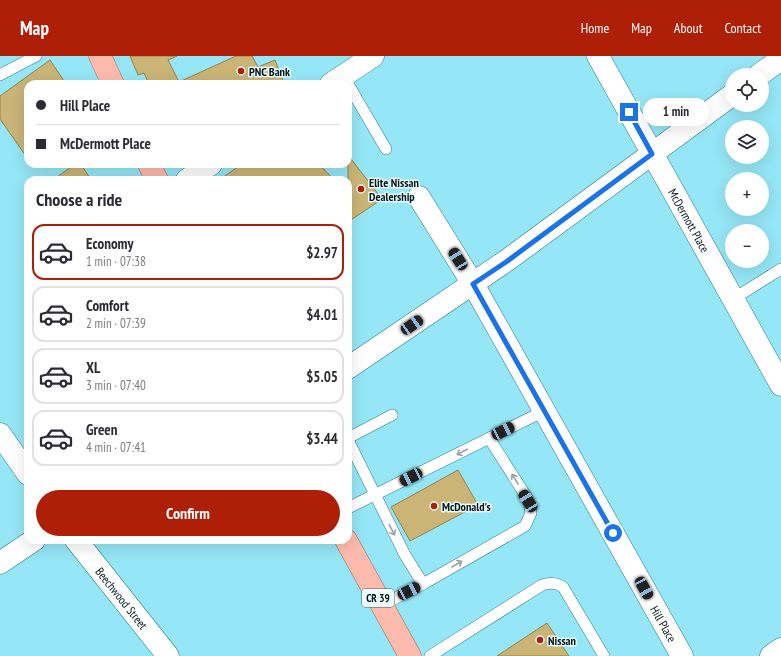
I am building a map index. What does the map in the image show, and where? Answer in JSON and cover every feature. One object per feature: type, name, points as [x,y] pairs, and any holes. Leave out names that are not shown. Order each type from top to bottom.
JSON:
[{"type":"main road","points":[[100,56],[111,80]]},
{"type":"main road","name":"CR 39","points":[[348,544],[410,656]]},
{"type":"street","points":[[344,80],[373,56]]},
{"type":"street","name":"McDermott Place","points":[[598,56],[781,385]]},
{"type":"street","points":[[769,68],[781,59]]},
{"type":"street","points":[[352,363],[506,262],[725,100]]},
{"type":"street","points":[[193,176],[205,168]]},
{"type":"street","name":"Hill Place","points":[[419,197],[473,284],[682,656]]},
{"type":"street","points":[[0,434],[24,468]]},
{"type":"street","points":[[0,563],[28,544]]},
{"type":"street","name":"Beechwood Street","points":[[79,544],[168,656]]},
{"type":"street","points":[[771,656],[781,649]]},
{"type":"lane","points":[[0,75],[36,56]]},
{"type":"lane","points":[[352,97],[386,149]]},
{"type":"lane","points":[[733,299],[781,269]]},
{"type":"lane","points":[[352,506],[544,411]]},
{"type":"lane","points":[[352,437],[392,416]]},
{"type":"lane","points":[[382,605],[423,584],[525,526],[531,513],[528,501],[489,438]]},
{"type":"lane","points":[[352,447],[405,555],[423,584]]},
{"type":"lane","points":[[430,656],[542,585],[550,583],[563,587],[604,656]]},
{"type":"building","name":"PNC Bank","points":[[130,56],[177,56],[168,60],[178,80],[147,80],[144,73],[138,75]]},
{"type":"building","name":"PNC Bank","points":[[236,56],[252,56],[258,67],[275,60],[282,80],[183,80]]},
{"type":"building","points":[[50,60],[63,80],[24,80],[24,153],[0,119],[0,96]]},
{"type":"building","points":[[352,160],[382,199],[352,219],[352,176],[348,176],[348,168],[352,168]]},
{"type":"building","points":[[70,168],[84,168],[88,176],[58,176]]},
{"type":"building","points":[[236,168],[323,168],[330,176],[225,176]]},
{"type":"building","name":"McDonald's","points":[[458,470],[478,505],[410,541],[391,507]]},
{"type":"building","name":"Nissan","points":[[547,623],[569,656],[497,656]]},
{"type":"place","name":"PNC Bank","points":[[241,71]]},
{"type":"place","name":"Elite Nissan Dealership","points":[[361,189]]},
{"type":"place","name":"McDonald's","points":[[434,506]]},
{"type":"place","name":"Nissan","points":[[540,640]]},
{"type":"route","points":[[613,533],[473,284],[506,262],[652,154],[629,112]]}]
